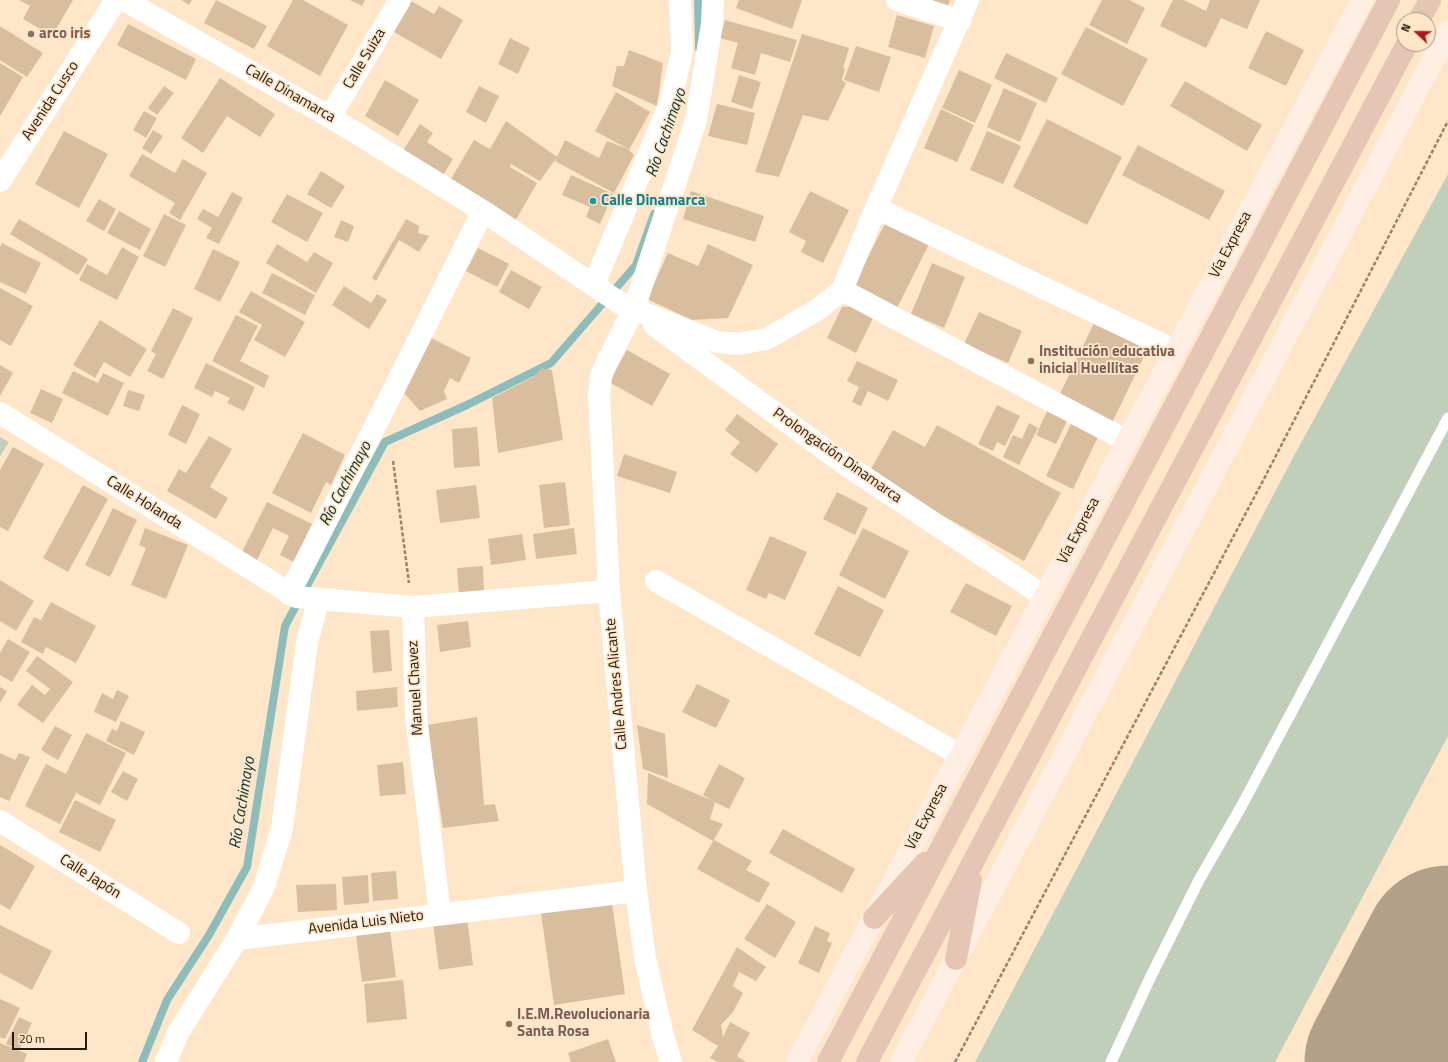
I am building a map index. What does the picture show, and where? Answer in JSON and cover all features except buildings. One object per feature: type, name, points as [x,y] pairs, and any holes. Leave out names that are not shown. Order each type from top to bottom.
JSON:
[{"type":"main road","name":"Vía Expresa","points":[[798,1062],[1174,350],[1362,0]]},
{"type":"main road","name":"Vía Expresa","points":[[828,1062],[1389,0]]},
{"type":"main road","points":[[1423,12],[1430,0]]},
{"type":"main road","points":[[901,1062],[1448,32]]},
{"type":"main road","points":[[867,1062],[1402,52]]},
{"type":"main road","points":[[874,918],[946,840]]},
{"type":"main road","points":[[956,959],[976,856]]},
{"type":"street","name":"Avenida Cusco","points":[[0,181],[116,0]]},
{"type":"street","name":"Calle Dinamarca","points":[[124,0],[330,117],[483,211],[629,307]]},
{"type":"street","name":"Calle Suiza","points":[[330,117],[400,0]]},
{"type":"street","points":[[597,287],[670,103],[682,52],[680,0]]},
{"type":"street","name":"Calle Andres Alicante","points":[[671,1062],[662,1036],[645,958],[636,891],[609,591],[599,394],[601,376],[629,307],[696,120],[712,24],[713,0]]},
{"type":"street","points":[[897,0],[960,21]]},
{"type":"street","points":[[629,307],[717,342],[739,344],[766,339],[817,310],[842,290],[876,208],[968,0]]},
{"type":"street","points":[[876,208],[1174,350]]},
{"type":"street","points":[[166,1062],[178,1033],[217,957],[237,939],[264,887],[282,828],[307,643],[303,597],[387,403],[483,211]]},
{"type":"street","points":[[842,290],[1127,440]]},
{"type":"street","name":"Prolongación Dinamarca","points":[[629,307],[849,467],[1044,596]]},
{"type":"street","name":"Calle Holanda","points":[[0,413],[303,597]]},
{"type":"street","points":[[656,581],[960,755]]},
{"type":"street","points":[[303,597],[412,607],[609,591]]},
{"type":"street","name":"Manuel Chavez","points":[[412,607],[416,716],[440,914]]},
{"type":"street","name":"Calle Japón","points":[[0,821],[179,933]]},
{"type":"street","name":"Avenida Luis Nieto","points":[[237,939],[636,891]]},
{"type":"lane","points":[[1111,1062],[1150,978],[1199,880],[1241,807],[1448,418]]},
{"type":"path","points":[[955,1062],[1266,475],[1448,121]]},
{"type":"path","points":[[393,461],[412,607]]},
{"type":"green space","points":[[1448,174],[1448,736],[1275,1062],[975,1062],[1296,452]]},
{"type":"green space","points":[[0,437],[9,442],[0,456]]},
{"type":"waterway","name":"Río Cachimayo","points":[[698,0],[699,48]]},
{"type":"waterway","name":"Río Cachimayo","points":[[142,1062],[167,1000],[209,935],[247,867],[285,626],[385,442],[469,404],[551,363],[636,265],[654,214]]},
{"type":"runway","points":[[1389,1062],[1448,950]]},
{"type":"place","name":"arco iris","points":[[31,34]]},
{"type":"place","name":"Calle Dinamarca","points":[[593,201]]},
{"type":"place","name":"Institución educativa inicial Huellitas","points":[[1031,361]]},
{"type":"place","name":"I.E.M.Revolucionaria Santa Rosa","points":[[509,1024]]}]
